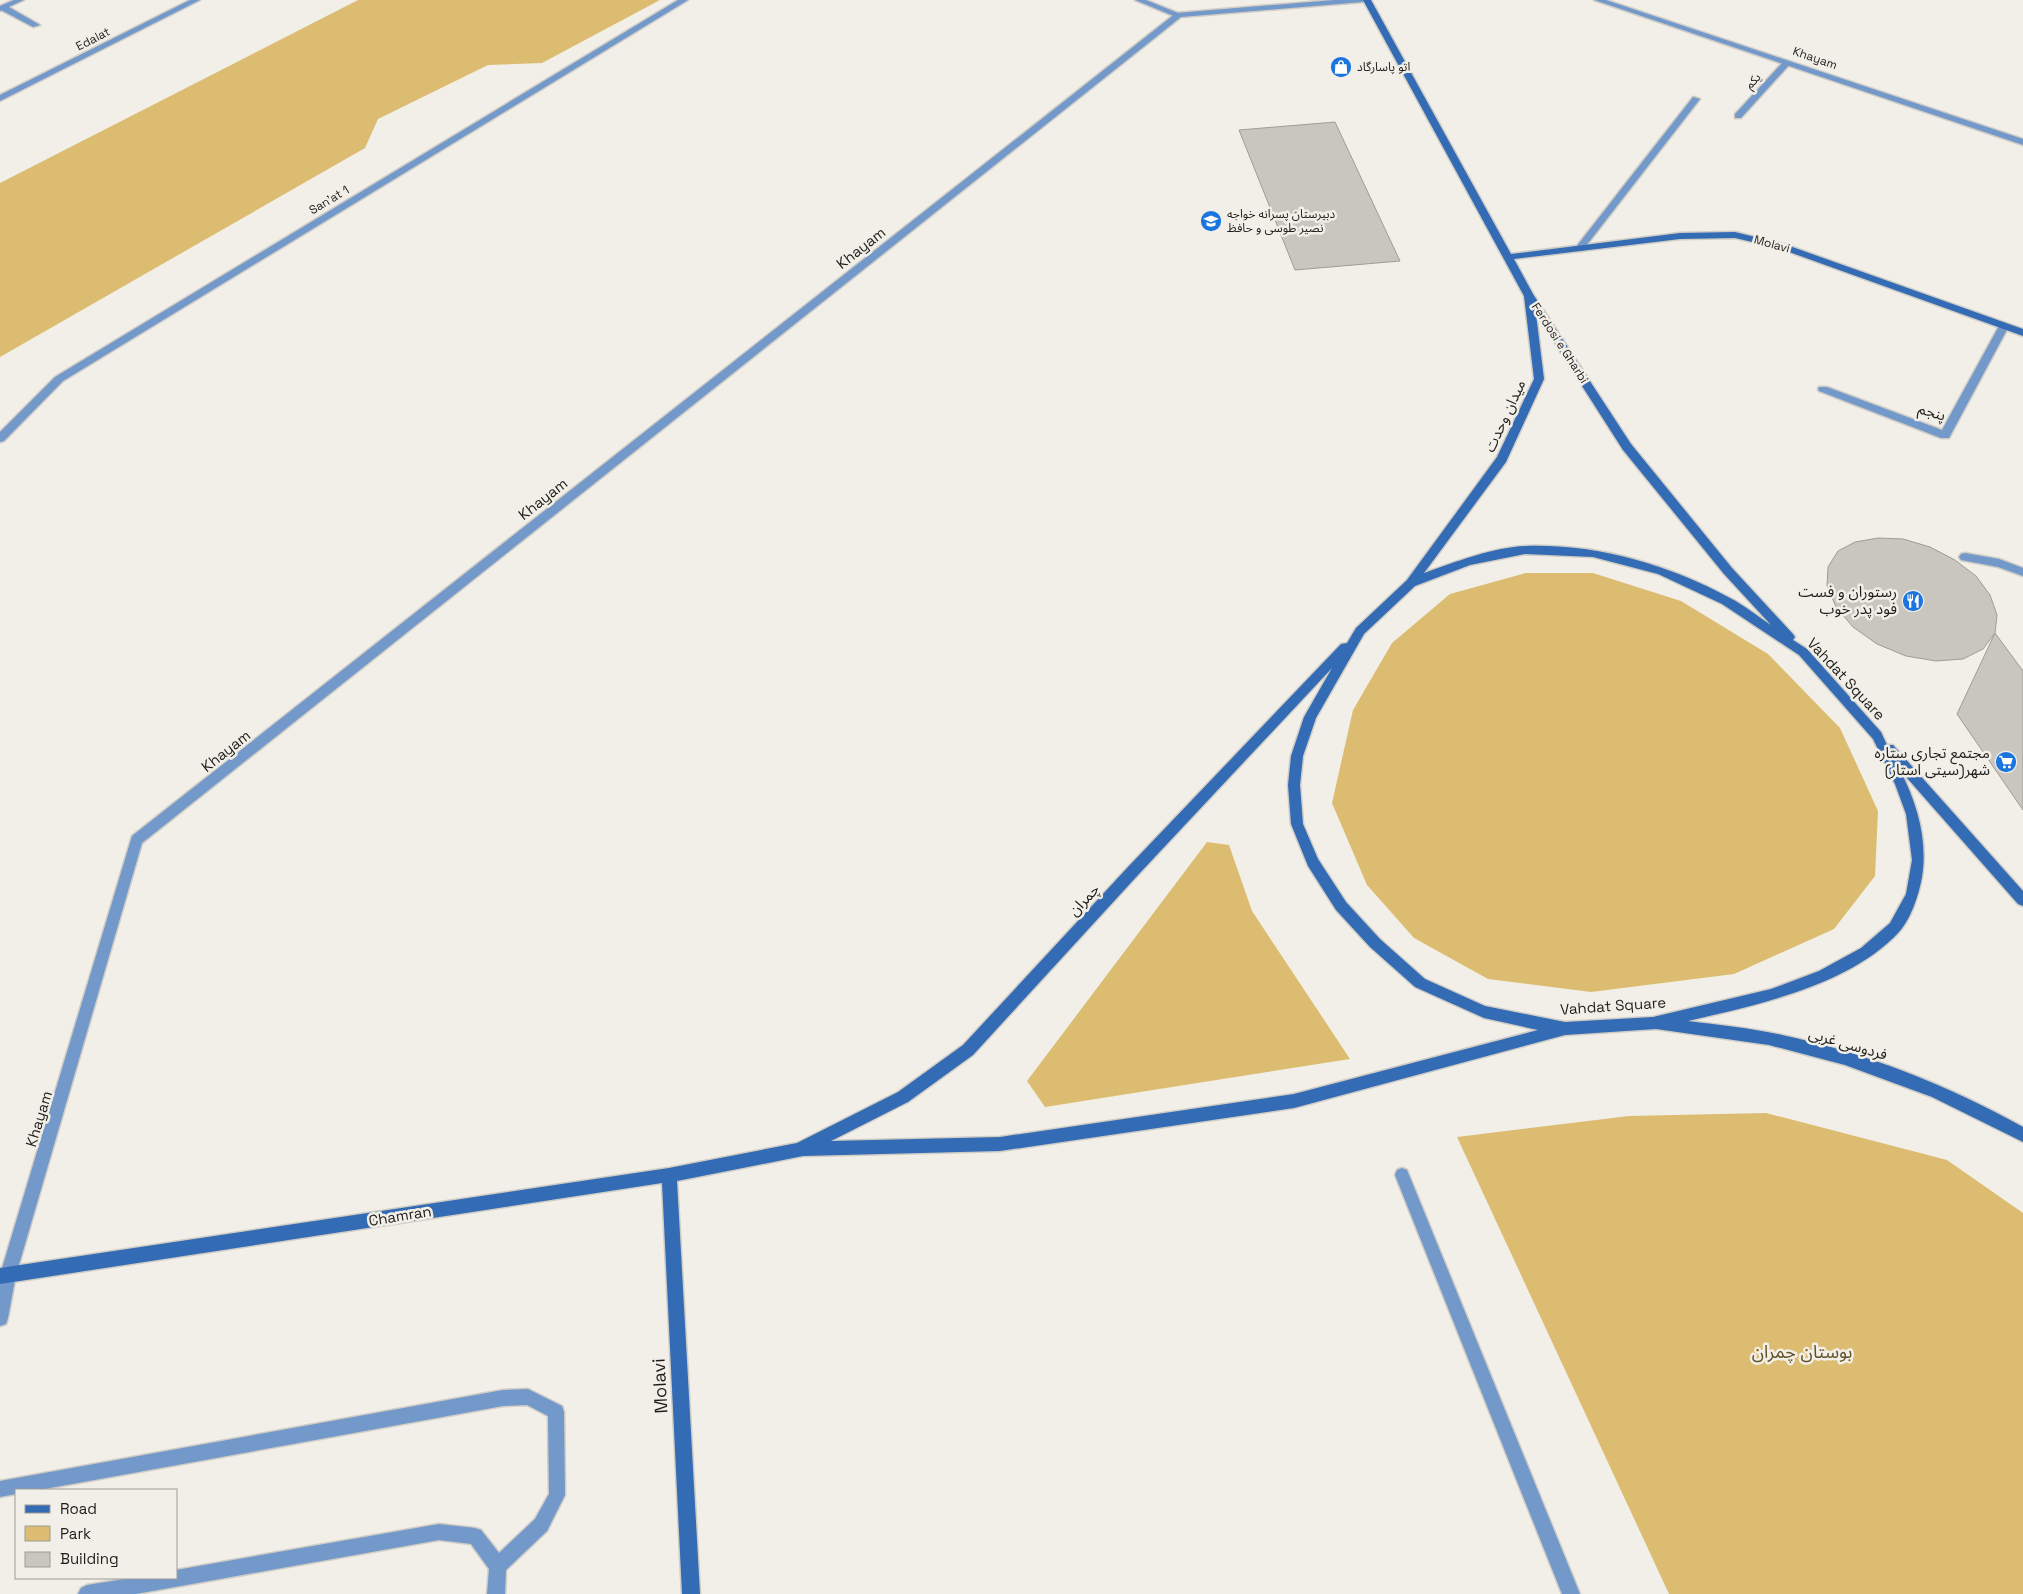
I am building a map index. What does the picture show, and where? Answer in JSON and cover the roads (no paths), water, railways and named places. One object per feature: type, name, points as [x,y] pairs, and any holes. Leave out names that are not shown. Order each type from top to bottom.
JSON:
[{"type":"main road","name":"Ferdosi e Gharbi","points":[[1365,0],[1528,294],[1627,447],[1728,571],[1803,652]]},
{"type":"main road","name":"Molavi","points":[[1508,257],[1680,236],[1736,235],[1781,246],[2023,333]]},
{"type":"main road","name":"میدان وحدت","points":[[1411,583],[1502,459],[1538,379],[1528,294]]},
{"type":"main road","name":"Vahdat Square","points":[[1525,550],[1593,553],[1661,571],[1726,601],[1803,652],[1877,736],[1901,784],[1912,814],[1918,860],[1912,895],[1895,927],[1866,952],[1824,975],[1771,996],[1653,1023],[1565,1029],[1484,1012],[1420,983],[1375,943],[1340,906],[1313,862],[1297,824],[1294,785],[1297,756],[1310,718],[1360,631],[1411,583],[1468,561],[1525,550]]},
{"type":"main road","name":"چمران","points":[[799,1150],[903,1097],[968,1050],[1133,871],[1360,631]]},
{"type":"main road","points":[[1877,736],[2023,900]]},
{"type":"main road","name":"فردوسی غربی","points":[[1653,1023],[1783,1042],[1884,1071],[1993,1118],[2023,1135]]},
{"type":"main road","points":[[799,1150],[1000,1144],[1294,1100],[1565,1029]]},
{"type":"main road","name":"Chamran","points":[[4,1276],[669,1175],[799,1150]]},
{"type":"main road","name":"Molavi","points":[[669,1175],[691,1594]]},
{"type":"street","points":[[1,8],[20,0]]},
{"type":"street","name":"Edalat","points":[[0,98],[196,0]]},
{"type":"street","name":"San'at 1","points":[[0,438],[59,379],[684,0]]},
{"type":"street","points":[[1138,0],[1179,15],[1365,0]]},
{"type":"street","name":"Khayam","points":[[1598,0],[2023,142]]},
{"type":"street","points":[[1,8],[36,25]]},
{"type":"street","name":"Khayam","points":[[0,1318],[4,1276],[137,840],[1179,15]]},
{"type":"street","name":"یکم","points":[[1738,116],[1787,63]]},
{"type":"street","points":[[1580,249],[1696,99]]},
{"type":"street","name":"پنجم","points":[[1823,388],[1945,435],[2004,326]]},
{"type":"street","points":[[1965,557],[1999,563],[2023,572]]},
{"type":"street","points":[[1402,1175],[1571,1594]]},
{"type":"street","points":[[0,1489],[503,1398],[528,1397],[556,1412],[557,1495],[541,1525],[498,1566]]},
{"type":"street","points":[[178,1578],[438,1532],[475,1536],[498,1566],[496,1594]]},
{"type":"street","points":[[87,1594],[172,1579]]},
{"type":"place","name":"اتو پاسارگاد","points":[[1341,67]]},
{"type":"place","name":"دبیرستان پسرانه خواجه نصیر طوسی و حافظ","points":[[1211,221]]},
{"type":"place","name":"رستوران و فست فود پدر خوب","points":[[1913,601]]},
{"type":"place","name":"مجتمع تجاری ستاره شهر(سیتی استار)","points":[[2006,762]]},
{"type":"park label","name":"بوستان چمران","points":[[1802,1352]]}]
